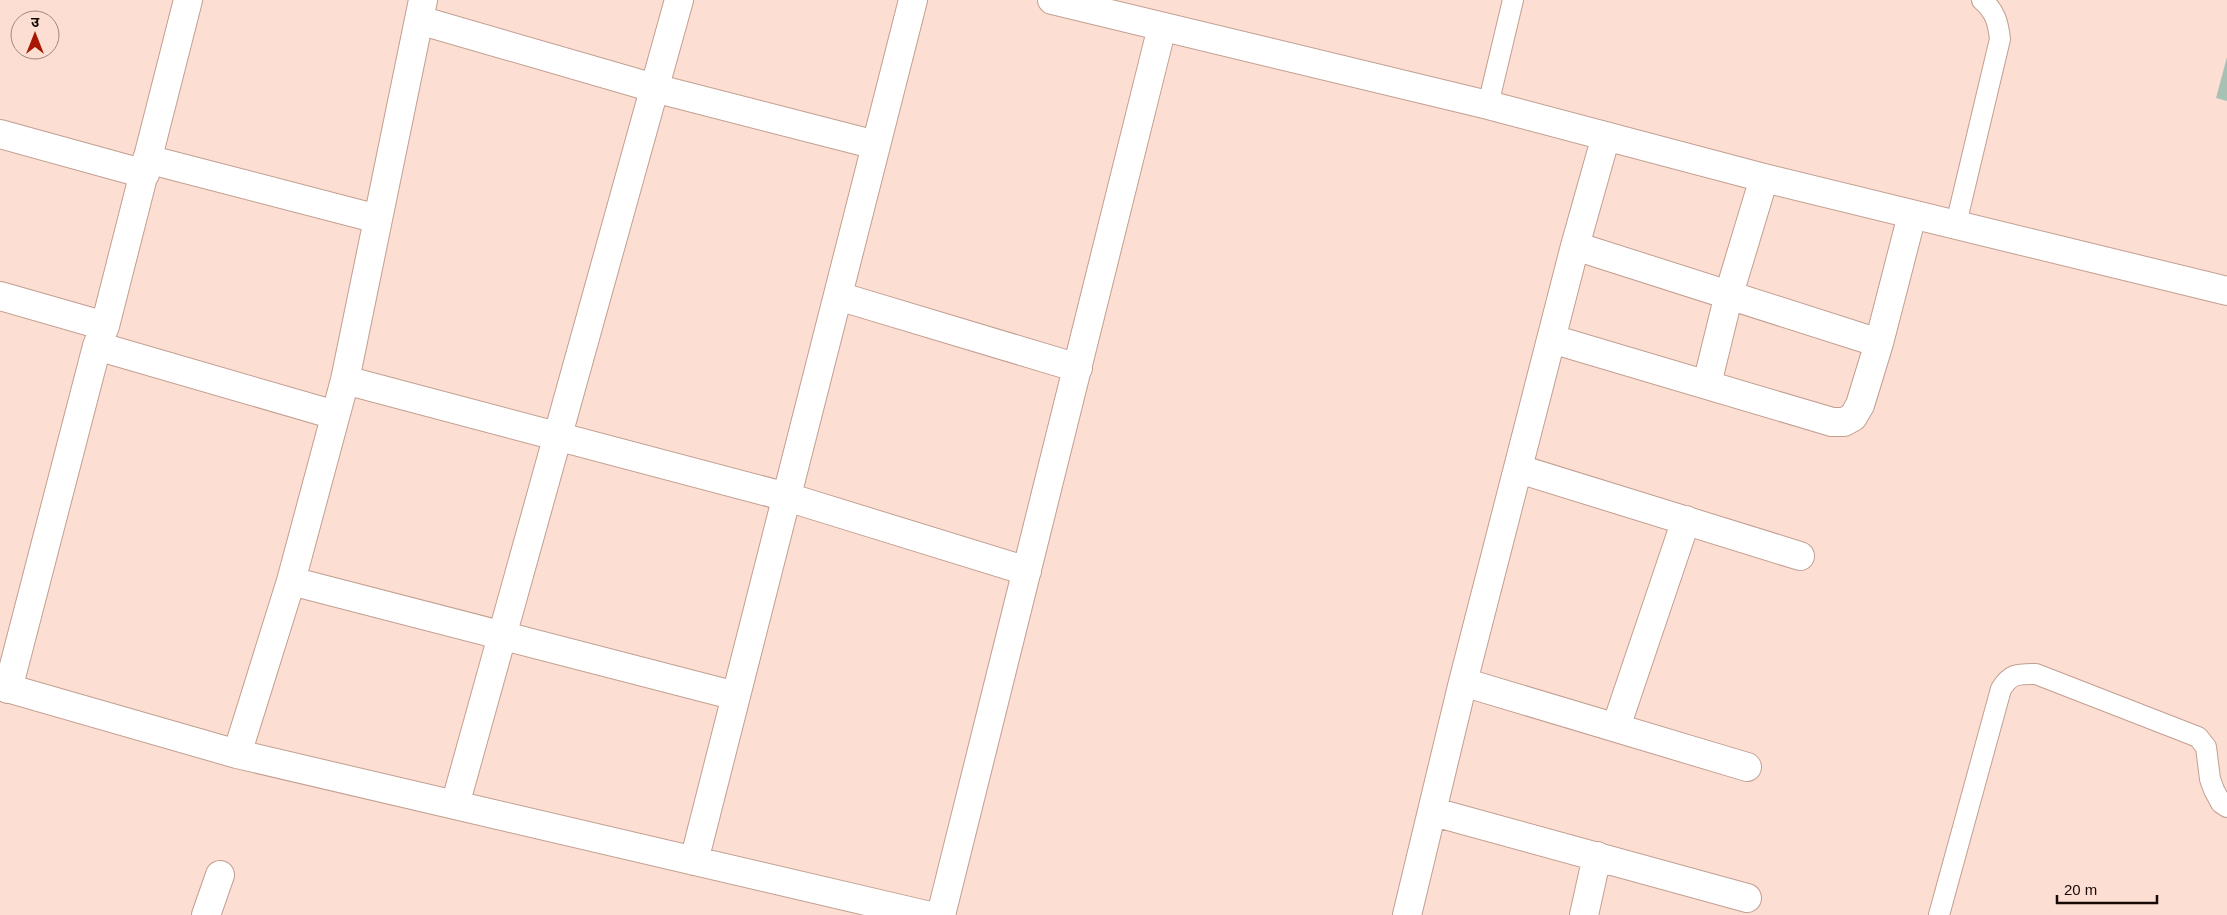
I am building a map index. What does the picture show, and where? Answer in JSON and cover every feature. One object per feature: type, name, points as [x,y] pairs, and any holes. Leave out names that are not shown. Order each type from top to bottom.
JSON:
[{"type":"street","points":[[188,0],[101,336],[4,687],[237,754],[926,915]]},
{"type":"street","points":[[455,805],[679,0]]},
{"type":"street","points":[[694,861],[913,0]]},
{"type":"street","points":[[1052,0],[1488,105],[1764,178],[2227,291]]},
{"type":"street","points":[[237,754],[291,581],[345,380],[421,10],[654,88],[876,145]]},
{"type":"street","points":[[941,915],[1162,27]]},
{"type":"street","points":[[0,134],[378,219]]},
{"type":"street","points":[[1407,915],[1434,812],[1463,682],[1575,246],[1606,136]]},
{"type":"street","points":[[1707,384],[1729,294],[1764,178]]},
{"type":"street","points":[[1552,339],[1832,422],[1844,422],[1853,416],[1860,405],[1912,215]]},
{"type":"street","points":[[1575,246],[1878,343]]},
{"type":"street","points":[[0,296],[101,336],[335,415]]},
{"type":"street","points":[[838,296],[1078,368]]},
{"type":"street","points":[[345,380],[787,497],[1027,570]]},
{"type":"street","points":[[1519,469],[1800,556]]},
{"type":"street","points":[[1616,727],[1686,520]]},
{"type":"street","points":[[291,581],[736,696]]},
{"type":"street","points":[[1463,682],[1747,767]]},
{"type":"street","points":[[1434,812],[1747,898]]},
{"type":"street","points":[[1584,915],[1597,856]]},
{"type":"street","points":[[206,915],[220,875]]},
{"type":"lane","points":[[1488,105],[1513,0]]},
{"type":"lane","points":[[1956,224],[2000,39],[1998,20],[1989,6],[1982,0]]},
{"type":"lane","points":[[1939,915],[2002,689],[2008,678],[2018,674],[2036,674],[2198,737],[2206,747],[2210,779],[2214,790],[2221,803],[2227,808]]},
{"type":"green space","points":[[2227,57],[2227,101],[2216,98]]}]
